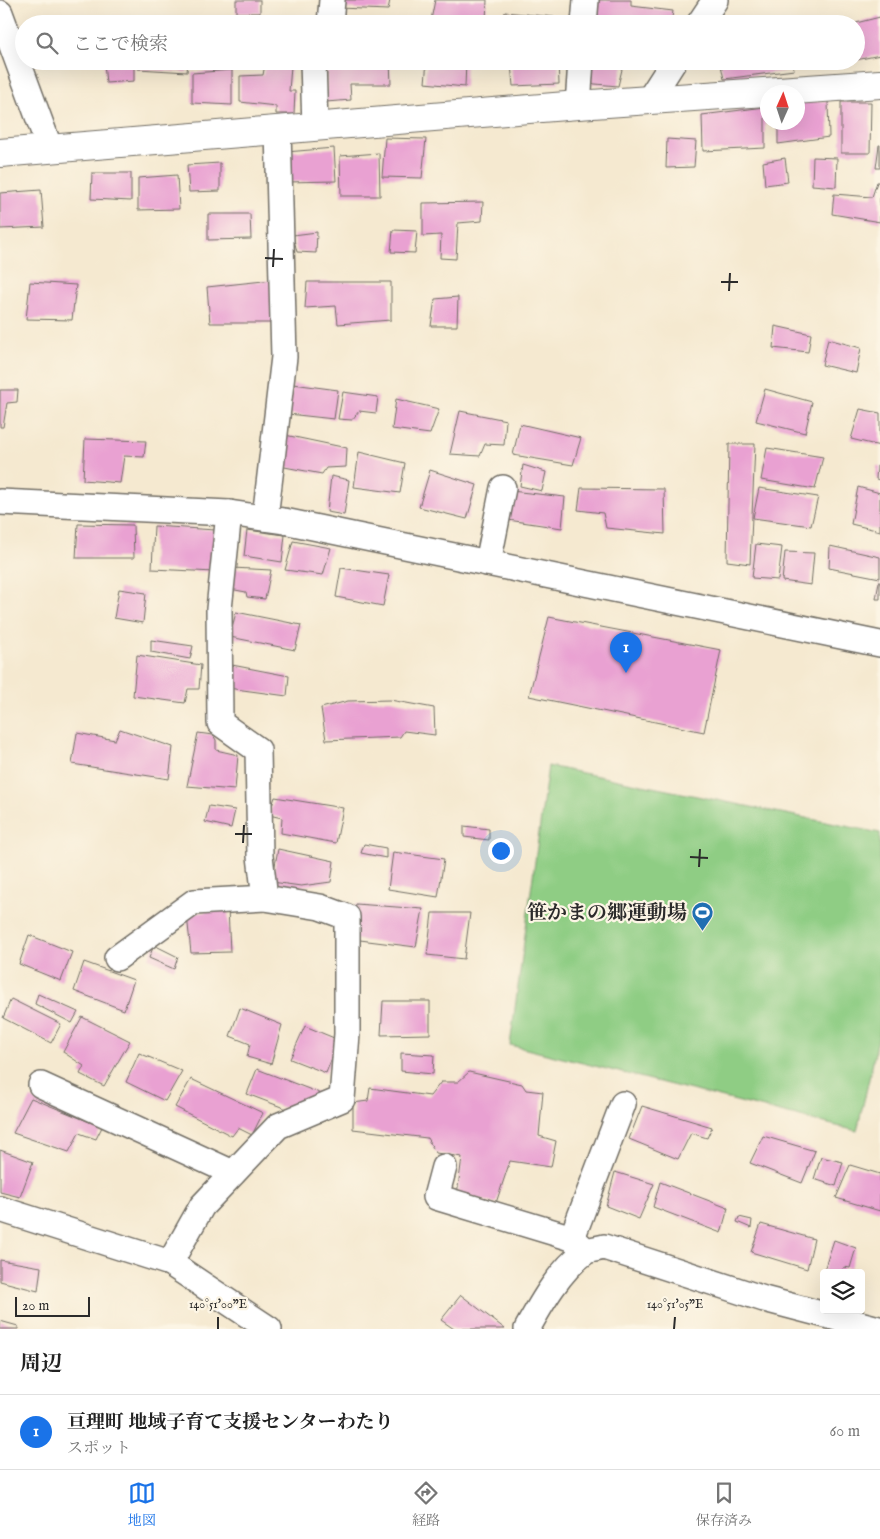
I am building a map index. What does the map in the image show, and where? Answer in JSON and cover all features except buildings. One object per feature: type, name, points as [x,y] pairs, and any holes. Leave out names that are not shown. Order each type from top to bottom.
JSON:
[{"type":"street","points":[[331,15],[332,0]]},
{"type":"street","points":[[585,15],[586,0]]},
{"type":"street","points":[[705,15],[715,0]]},
{"type":"street","points":[[0,13],[15,54]]},
{"type":"street","points":[[21,70],[50,149]]},
{"type":"street","points":[[313,70],[315,127]]},
{"type":"street","points":[[578,105],[580,70]]},
{"type":"street","points":[[649,100],[668,70]]},
{"type":"street","points":[[0,153],[578,105],[880,84]]},
{"type":"street","points":[[265,518],[284,357],[278,130]]},
{"type":"street","points":[[488,563],[503,488]]},
{"type":"street","points":[[0,502],[229,513],[265,518],[880,644]]},
{"type":"street","points":[[229,513],[219,609],[220,723],[258,750],[260,856],[265,898]]},
{"type":"street","points":[[117,958],[194,902],[265,898],[320,908],[347,917],[347,1034],[342,1099],[278,1126],[202,1206],[170,1263]]},
{"type":"street","points":[[41,1085],[233,1173]]},
{"type":"street","points":[[527,1329],[544,1298],[571,1265],[623,1104]]},
{"type":"street","points":[[444,1167],[436,1197],[579,1244],[624,1252],[764,1300],[878,1329]]},
{"type":"street","points":[[0,1209],[170,1263],[268,1329]]},
{"type":"green space","name":"笹かまの郷運動場","points":[[548,766],[880,833],[880,1031],[857,1131],[510,1045]]},
{"type":"place","name":"亘理町 地域子育て支援センターわたり","points":[[626,673]]},
{"type":"place","name":"笹かまの郷運動場","points":[[703,932]]}]
